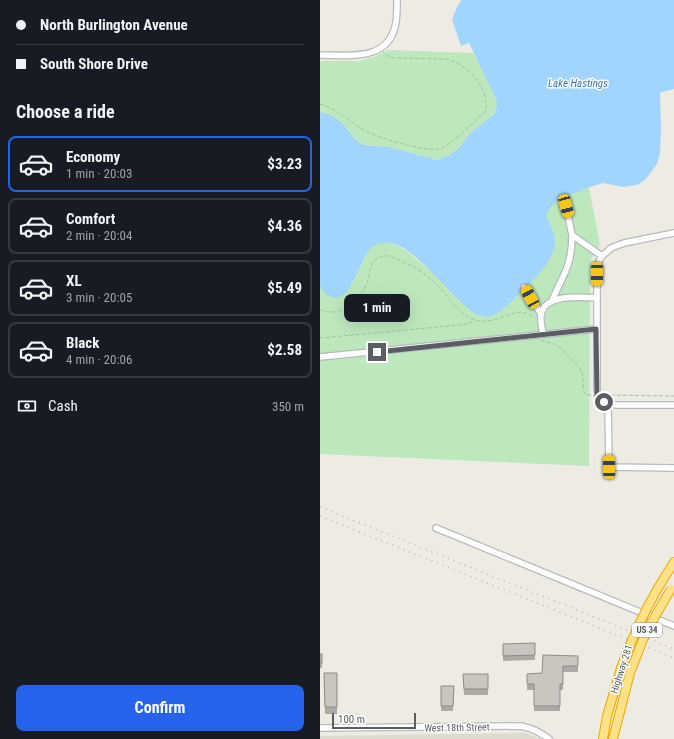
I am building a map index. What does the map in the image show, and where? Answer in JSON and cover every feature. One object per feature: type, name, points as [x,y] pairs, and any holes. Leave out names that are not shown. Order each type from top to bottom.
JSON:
[{"type":"highway","name":"Highway 281","points":[[603,739],[607,716],[620,668],[638,626],[674,562]]},
{"type":"highway","name":"Highway 281","points":[[614,739],[630,672],[646,632],[672,587]]},
{"type":"street","points":[[320,55],[367,54],[386,44],[394,30],[396,23],[396,0]]},
{"type":"street","points":[[543,334],[541,317],[543,309],[552,301],[569,264],[572,250],[572,236],[566,206]]},
{"type":"street","points":[[674,233],[611,248],[602,256],[598,267],[596,329],[597,396],[604,402],[611,404],[674,405]]},
{"type":"street","points":[[572,236],[602,256]]},
{"type":"street","points":[[524,287],[541,317]]},
{"type":"street","points":[[552,301],[569,297],[597,298]]},
{"type":"street","points":[[320,357],[596,329]]},
{"type":"street","points":[[611,404],[609,467],[674,468]]},
{"type":"street","points":[[436,528],[674,626]]},
{"type":"street","name":"West 18th Street","points":[[320,728],[521,726],[531,728],[542,733],[549,739]]},
{"type":"path","points":[[320,104],[341,113],[371,134],[418,148],[432,150],[440,149],[446,146],[474,123],[486,110],[486,96],[480,84],[464,67],[456,62],[447,59],[394,58],[388,56],[379,49]]},
{"type":"path","points":[[320,310],[333,313],[347,309],[368,282],[371,266],[375,260],[388,256],[405,262],[427,276],[456,306],[474,320],[488,322],[517,312],[541,317]]},
{"type":"path","points":[[320,338],[459,325],[471,323],[474,320]]},
{"type":"shaded area","points":[[525,733],[541,739],[320,739],[320,736]]},
{"type":"green space","points":[[388,50],[473,53],[485,73],[496,99],[497,106],[494,114],[468,135],[461,146],[450,155],[438,160],[389,147],[363,145],[356,140],[343,124],[331,115],[320,112],[320,61],[359,61],[374,57]]},
{"type":"green space","points":[[589,187],[600,245],[591,260],[590,269],[589,466],[320,454],[320,285],[321,288],[352,283],[369,249],[376,244],[383,242],[398,246],[413,256],[425,267],[554,236],[545,214],[553,204],[561,198]]},
{"type":"water","name":"Lake Hastings","points":[[462,0],[674,0],[674,89],[660,93],[660,153],[657,164],[645,180],[637,185],[623,187],[603,183],[561,198],[553,204],[546,214],[555,239],[554,251],[540,273],[527,287],[506,307],[493,315],[484,317],[471,311],[413,255],[399,246],[388,243],[377,244],[371,248],[345,294],[339,297],[332,297],[323,291],[320,285],[320,112],[331,115],[343,124],[356,140],[363,145],[389,147],[438,160],[450,155],[461,146],[468,135],[494,114],[497,106],[496,99],[469,43],[461,46],[452,19],[459,3]]},
{"type":"building","points":[[535,643],[535,655],[503,656],[503,644]]},
{"type":"building","points":[[320,654],[322,654],[322,663],[320,663]]},
{"type":"building","points":[[543,655],[578,656],[578,666],[563,666],[563,684],[560,684],[560,706],[534,706],[534,684],[527,684],[527,674],[542,673]]},
{"type":"building","points":[[324,673],[337,673],[337,707],[325,707]]},
{"type":"building","points":[[463,674],[488,674],[488,689],[464,689]]},
{"type":"building","points":[[441,686],[454,686],[453,706],[441,706]]},
{"type":"railway","points":[[320,507],[674,649]]},
{"type":"railway","points":[[320,516],[674,658]]},
{"type":"route","points":[[377,352],[596,329],[597,396],[604,402]]}]
